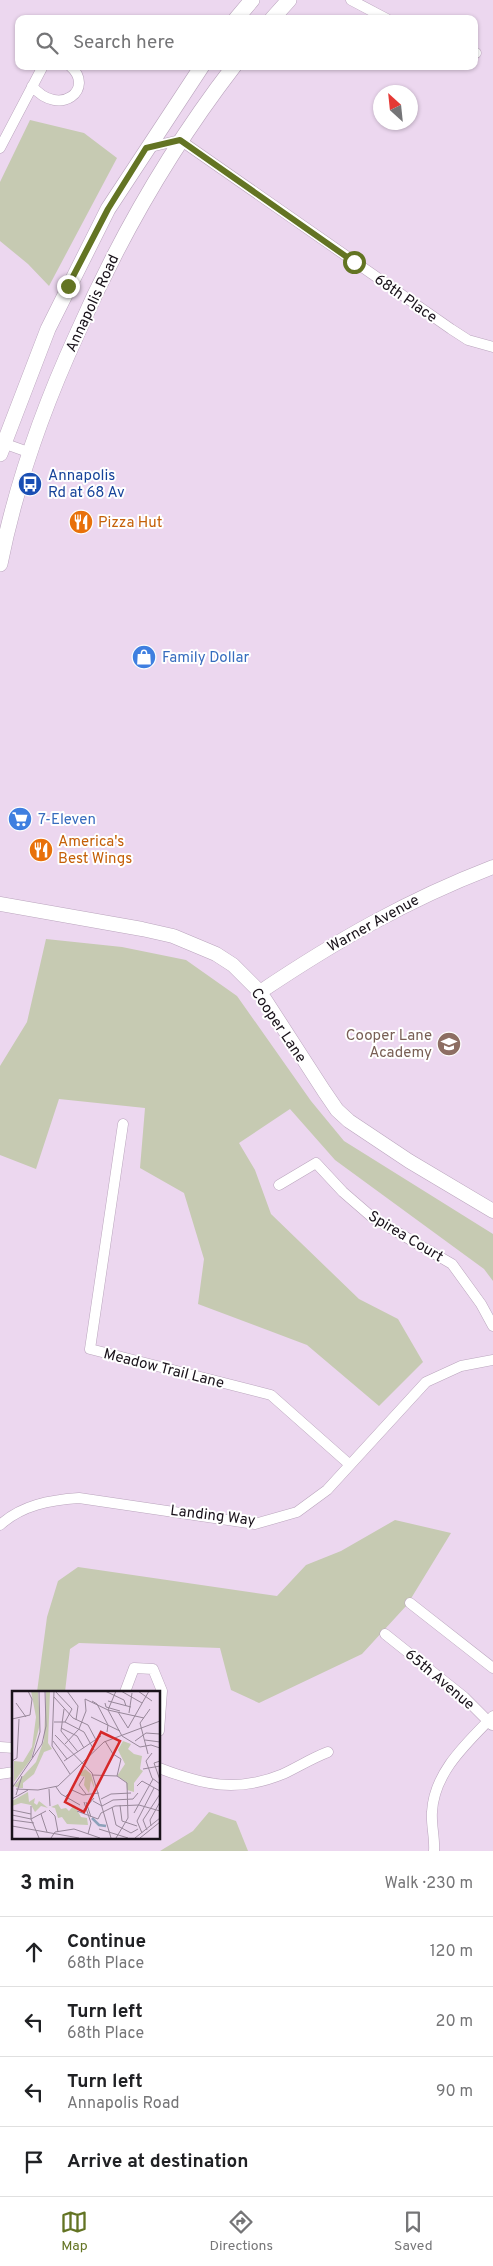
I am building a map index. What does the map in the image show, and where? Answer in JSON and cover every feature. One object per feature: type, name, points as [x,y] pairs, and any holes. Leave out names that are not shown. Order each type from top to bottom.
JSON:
[{"type":"main road","points":[[239,15],[252,0]]},
{"type":"main road","points":[[276,15],[289,0]]},
{"type":"main road","name":"Annapolis Road","points":[[1,447],[41,345],[68,286],[108,209],[146,148],[199,70]]},
{"type":"main road","name":"Annapolis Road","points":[[0,564],[28,452],[59,373],[107,268],[154,181],[180,140],[231,70]]},
{"type":"street","points":[[351,0],[379,15]]},
{"type":"street","points":[[0,148],[41,70]]},
{"type":"street","points":[[32,86],[39,94],[48,99],[59,102],[68,99],[76,93],[79,85],[79,77],[73,70]]},
{"type":"street","points":[[146,148],[180,140]]},
{"type":"street","name":"68th Place","points":[[180,140],[450,329],[468,340],[493,347]]},
{"type":"street","points":[[1,447],[28,452]]},
{"type":"street","name":"Warner Avenue","points":[[260,992],[328,948],[401,906],[493,867]]},
{"type":"street","name":"Cooper Lane","points":[[0,904],[173,936],[196,944],[227,961],[260,992],[337,1110],[349,1122],[409,1161],[493,1211]]},
{"type":"street","name":"Meadow Trail Lane","points":[[123,1124],[90,1350],[271,1395],[349,1464]]},
{"type":"street","name":"Spirea Court","points":[[280,1185],[316,1163],[343,1192],[373,1218],[452,1264],[481,1304],[493,1326]]},
{"type":"street","name":"Landing Way","points":[[0,1525],[27,1507],[55,1500],[79,1498],[255,1524],[297,1512],[327,1490],[426,1382],[461,1366],[493,1360]]},
{"type":"street","points":[[410,1603],[493,1668]]},
{"type":"street","name":"65th Avenue","points":[[385,1634],[491,1721]]},
{"type":"street","points":[[125,1691],[134,1668],[153,1669],[162,1691],[160,1718]]},
{"type":"street","points":[[434,1851],[432,1814],[434,1796],[442,1773],[491,1721]]},
{"type":"street","points":[[160,1768],[192,1781],[225,1787],[263,1781],[328,1752]]},
{"type":"green space","points":[[30,120],[84,133],[117,158],[49,286],[28,264],[0,241],[0,182]]},
{"type":"green space","points":[[46,939],[122,947],[186,960],[237,996],[311,1101],[344,1141],[493,1234],[493,1281],[484,1269],[335,1160],[290,1109],[239,1143],[255,1170],[271,1214],[359,1299],[398,1319],[423,1362],[379,1406],[307,1345],[198,1304],[204,1259],[184,1193],[140,1168],[145,1108],[59,1099],[36,1169],[0,1155],[0,1066],[27,1022]]},
{"type":"green space","points":[[395,1520],[451,1533],[407,1605],[362,1654],[259,1703],[231,1690],[220,1648],[79,1643],[70,1649],[65,1691],[37,1691],[47,1617],[58,1581],[78,1567],[277,1596],[306,1565],[341,1551]]},
{"type":"green space","points":[[209,1812],[236,1821],[248,1851],[160,1851],[193,1831]]},
{"type":"place","name":"Annapolis Rd at 68 Av","points":[[30,484]]},
{"type":"place","name":"Pizza Hut","points":[[81,522]]},
{"type":"place","name":"Family Dollar","points":[[144,657]]},
{"type":"place","name":"7-Eleven","points":[[20,819]]},
{"type":"place","name":"America's Best Wings","points":[[41,850]]},
{"type":"place","name":"Cooper Lane Academy","points":[[449,1044]]},
{"type":"route","points":[[68,286],[108,209],[146,148],[180,140],[354,262]]}]
